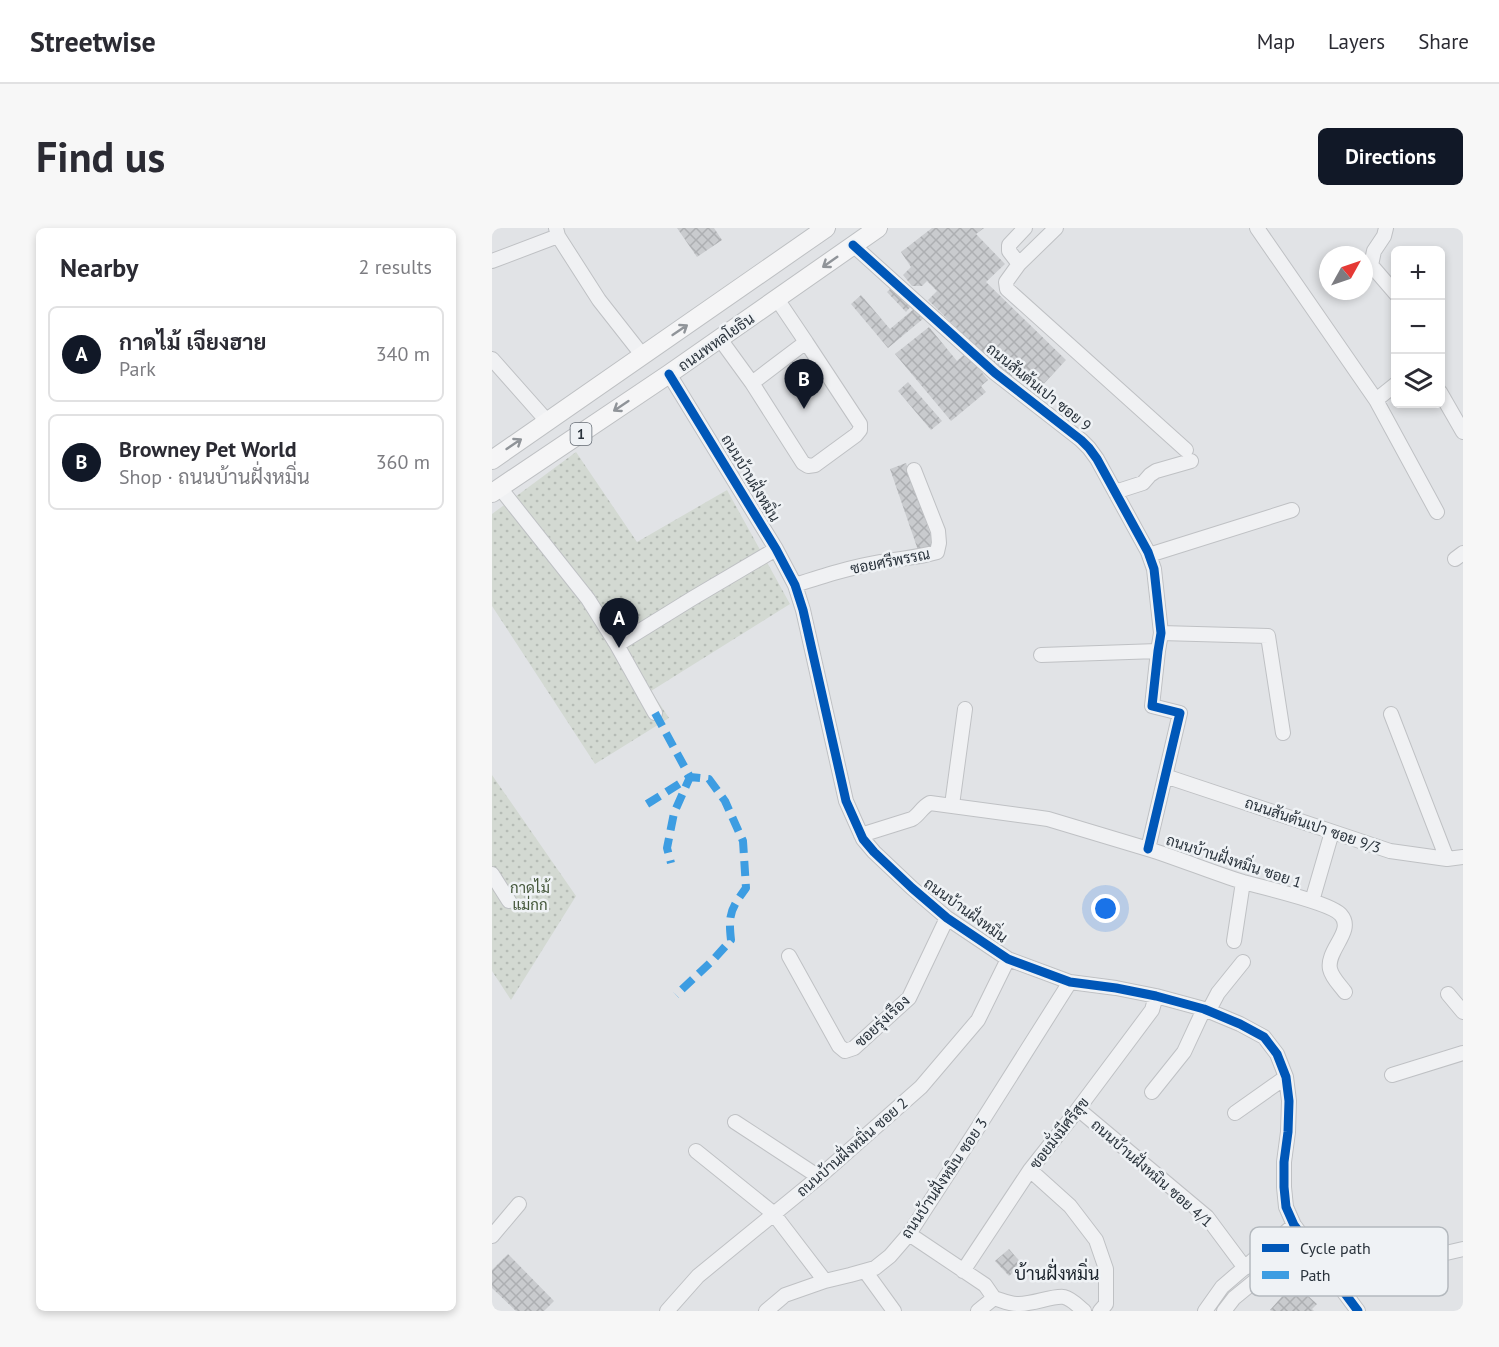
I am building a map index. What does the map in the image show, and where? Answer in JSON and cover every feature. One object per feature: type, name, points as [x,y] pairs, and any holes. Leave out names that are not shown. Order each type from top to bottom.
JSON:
[{"type":"main road","name":"ถนนพหลโยธิน","points":[[492,459],[826,228]]},
{"type":"main road","name":"ถนนพหลโยธิน","points":[[496,491],[720,339],[878,228]]},
{"type":"main road","points":[[643,356],[669,374]]},
{"type":"street","points":[[1019,264],[1009,250],[1009,245],[1025,228]]},
{"type":"street","points":[[1056,228],[1019,264],[1006,282],[1006,289],[1189,455],[1156,471],[1143,483],[1115,492]]},
{"type":"street","points":[[1257,228],[1376,400],[1437,513]]},
{"type":"street","points":[[1386,228],[1384,236],[1374,251],[1371,265],[1391,289]]},
{"type":"street","points":[[492,261],[557,232],[598,300],[643,356]]},
{"type":"street","name":"ถนนสันต้นเปา ซอย 9","points":[[853,245],[995,373],[1089,448],[1149,555],[1154,569],[1161,633],[1152,706],[1180,713],[1148,849]]},
{"type":"street","points":[[720,339],[752,383],[802,463],[808,466],[815,465],[856,435],[860,430],[860,424],[777,299]]},
{"type":"street","points":[[752,383],[806,342]]},
{"type":"street","points":[[492,359],[547,422]]},
{"type":"street","name":"ถนนบ้านฝั่งหมิ่น","points":[[669,374],[776,549],[795,585],[803,610],[846,801],[861,835],[874,852],[947,918],[1008,959],[1070,982],[1156,996],[1207,1010],[1240,1023],[1264,1037],[1277,1054],[1286,1077],[1289,1101],[1284,1187],[1286,1207],[1294,1225]]},
{"type":"street","points":[[1376,400],[1391,387]]},
{"type":"street","points":[[1445,401],[1463,432]]},
{"type":"street","name":"ซอยศรีพรรณ","points":[[795,585],[849,569],[916,558],[937,552],[938,531],[914,470]]},
{"type":"street","points":[[496,491],[588,599],[655,713]]},
{"type":"street","points":[[1149,555],[1292,510]]},
{"type":"street","points":[[617,645],[776,549]]},
{"type":"street","points":[[1161,633],[1268,636],[1283,733]]},
{"type":"street","points":[[1041,655],[1158,651]]},
{"type":"street","points":[[952,805],[965,709]]},
{"type":"street","points":[[1391,714],[1447,859]]},
{"type":"street","name":"ถนนสันต้นเปา ซอย 9/3","points":[[1165,776],[1390,851],[1447,859],[1463,857]]},
{"type":"street","name":"ถนนบ้านฝั่งหมิ่น ซอย 1","points":[[861,835],[912,819],[930,803],[952,805],[1047,819],[1148,849],[1243,882],[1312,901],[1334,909],[1343,917],[1345,929],[1329,961],[1332,975],[1345,992]]},
{"type":"street","points":[[1312,901],[1332,832]]},
{"type":"street","points":[[492,874],[509,902]]},
{"type":"street","points":[[1234,940],[1243,882]]},
{"type":"street","name":"ซอยรุ่งเรือง","points":[[789,956],[839,1046],[848,1051],[909,998],[947,918]]},
{"type":"street","name":"ถนนบ้านฝั่งหมิ่น ซอย 2","points":[[667,1311],[698,1276],[819,1177],[921,1087],[981,1016],[1008,959]]},
{"type":"street","points":[[1152,1092],[1184,1052],[1218,993],[1243,962]]},
{"type":"street","name":"ถนนบ้านฝั่งหมิน ซอย 3","points":[[766,1311],[784,1295],[875,1268],[890,1256],[909,1234],[1070,982]]},
{"type":"street","points":[[1448,994],[1463,1012]]},
{"type":"street","name":"ซอยมั่งมีศรีสุข","points":[[963,1271],[1030,1170],[1152,1010],[1156,996]]},
{"type":"street","points":[[1392,1075],[1463,1053]]},
{"type":"street","points":[[1235,1113],[1286,1077]]},
{"type":"street","name":"ถนนบ้านฝั่งหมิน ซอย 4/1","points":[[1078,1109],[1207,1217],[1245,1268]]},
{"type":"street","points":[[735,1122],[819,1177]]},
{"type":"street","points":[[696,1151],[773,1213],[825,1281]]},
{"type":"street","points":[[1030,1170],[1070,1206],[1096,1240],[1106,1269],[1106,1304],[1100,1311]]},
{"type":"street","points":[[492,1236],[519,1204]]},
{"type":"street","points":[[909,1234],[985,1285],[994,1298],[1016,1304],[1065,1297],[1084,1311]]},
{"type":"street","points":[[1448,1253],[1463,1250]]},
{"type":"street","points":[[1205,1311],[1222,1287],[1250,1264]]},
{"type":"street","points":[[865,1271],[894,1311]]},
{"type":"street","points":[[1224,1311],[1234,1298],[1250,1285]]},
{"type":"street","name":"ถนนบ้านฝั่งหมิ่น","points":[[1347,1296],[1358,1311]]},
{"type":"street","points":[[978,1311],[994,1298]]},
{"type":"green space","points":[[576,452],[637,542],[727,490],[790,604],[651,691],[669,718],[595,764],[492,606],[492,514]]},
{"type":"green space","name":"กาดไม้ แม่กก","points":[[492,775],[576,896],[511,1000],[492,971]]},
{"type":"building","points":[[677,228],[714,228],[722,240],[697,257]]},
{"type":"building","points":[[932,228],[984,228],[976,234],[1005,264],[986,282],[1066,360],[1038,390],[1017,370],[1009,379],[928,300],[937,291],[927,281],[922,286],[912,286],[903,275],[911,267],[901,252]]},
{"type":"building","points":[[892,287],[912,305],[906,312],[887,292]]},
{"type":"building","points":[[861,295],[890,329],[915,308],[924,318],[888,348],[851,304]]},
{"type":"building","points":[[929,327],[957,361],[966,353],[988,380],[981,386],[986,392],[951,421],[895,354]]},
{"type":"building","points":[[908,382],[942,421],[931,430],[898,391]]},
{"type":"building","points":[[906,463],[935,548],[919,553],[890,469]]},
{"type":"building","points":[[1009,1249],[1022,1264],[1009,1276],[995,1261]]},
{"type":"building","points":[[508,1254],[554,1301],[544,1311],[516,1311],[492,1288],[492,1270]]},
{"type":"building","points":[[1282,1296],[1308,1296],[1317,1304],[1312,1309],[1314,1311],[1270,1310]]},
{"type":"marked path","points":[[655,713],[690,777],[674,813],[667,848],[671,863]]},
{"type":"marked path","points":[[647,804],[690,777],[709,779],[725,801],[743,841],[746,888],[732,912],[731,940],[676,995]]},
{"type":"cycle path","points":[[853,245],[995,373],[1089,448],[1148,552],[1154,569],[1161,633],[1152,706],[1180,713],[1148,849]]},
{"type":"cycle path","points":[[669,374],[776,549],[795,585],[803,610],[846,801],[863,839],[912,888],[947,918],[1008,959],[1070,982],[1156,996],[1204,1009],[1264,1037],[1277,1054],[1286,1077],[1289,1101],[1284,1187],[1286,1207],[1295,1227]]},
{"type":"cycle path","points":[[1347,1296],[1358,1311]]},
{"type":"place","name":"Browney Pet World","points":[[804,409]]},
{"type":"place","name":"กาดไม้ เจียงฮาย","points":[[619,648]]},
{"type":"district","name":"บ้านฝั่งหมิ่น","points":[[1057,1273]]}]
